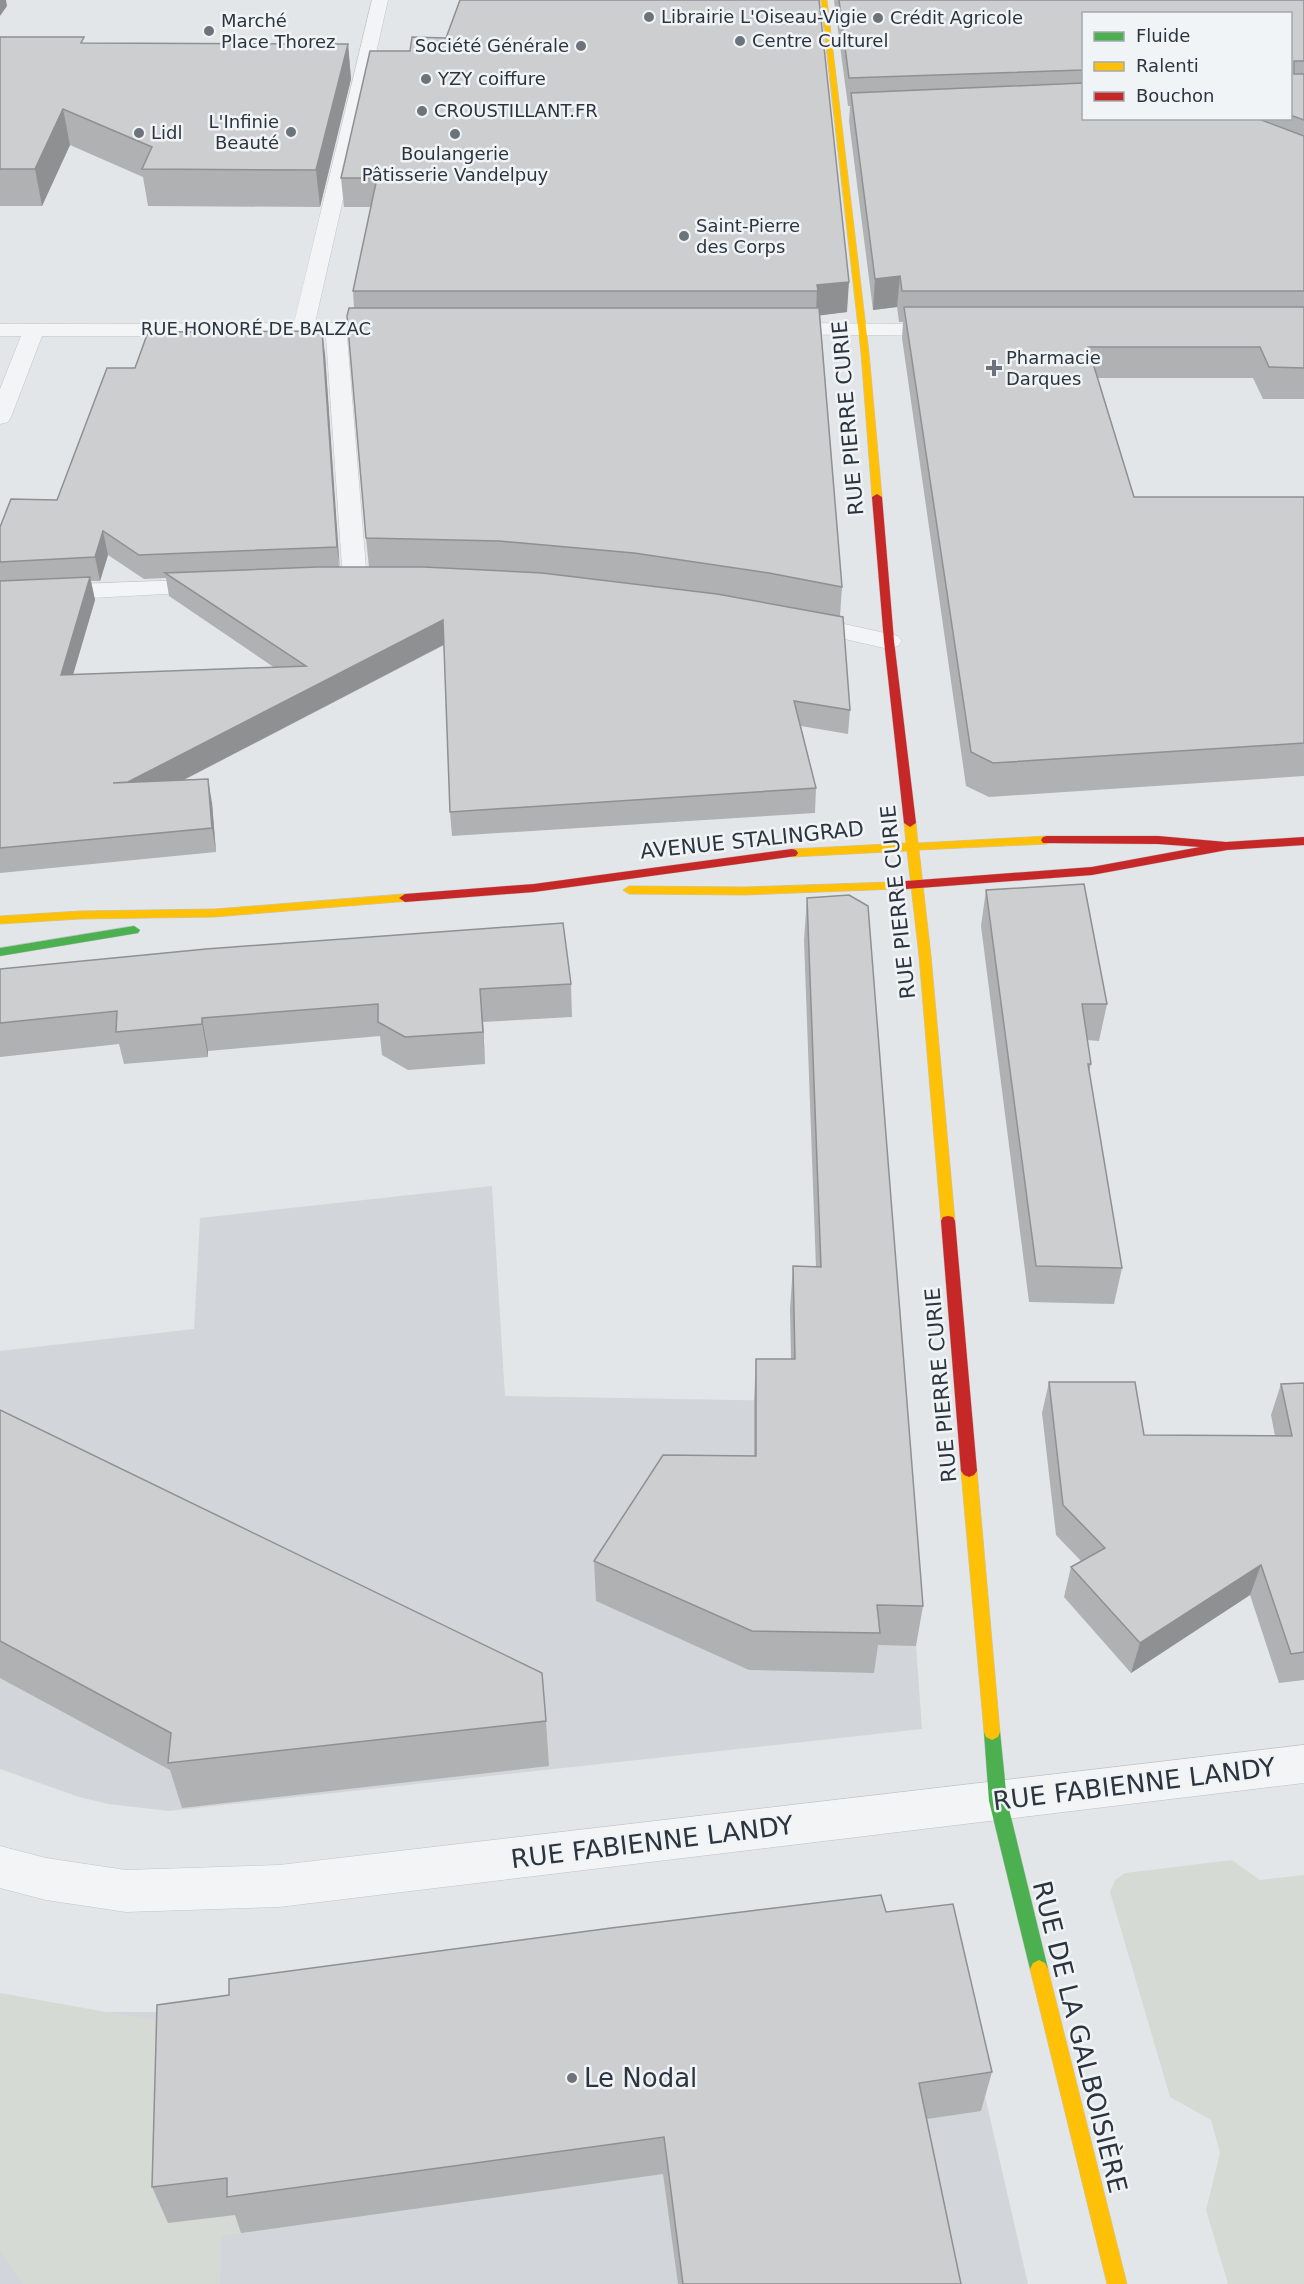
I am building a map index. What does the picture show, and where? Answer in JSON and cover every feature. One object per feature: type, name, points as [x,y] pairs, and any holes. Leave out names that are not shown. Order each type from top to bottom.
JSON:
[{"type":"street","points":[[303,329],[380,0]]},
{"type":"street","name":"RUE PIERRE CURIE","points":[[824,0],[848,113],[861,330],[889,641],[914,846],[998,1801]]},
{"type":"street","points":[[336,329],[356,581]]},
{"type":"street","name":"RUE HONORÉ DE BALZAC","points":[[0,330],[414,329]]},
{"type":"street","points":[[750,329],[969,330]]},
{"type":"street","points":[[0,417],[34,330]]},
{"type":"street","points":[[0,595],[233,586]]},
{"type":"street","points":[[775,617],[889,641]]},
{"type":"street","name":"AVENUE STALINGRAD","points":[[0,920],[80,915],[215,913],[534,888],[787,853],[1090,838],[1158,840],[1226,846]]},
{"type":"street","name":"AVENUE STALINGRAD","points":[[534,888],[723,892],[917,883],[1095,870],[1226,846],[1304,841]]},
{"type":"street","name":"AVENUE STALINGRAD","points":[[0,952],[93,938],[215,913]]},
{"type":"street","name":"RUE FABIENNE LANDY","points":[[0,1867],[46,1879],[126,1891],[279,1886],[1304,1764]]},
{"type":"street","name":"RUE DE LA GALBOISIÈRE","points":[[998,1801],[1117,2284]]},
{"type":"shaded area","points":[[492,1186],[505,1396],[899,1403],[922,1729],[169,1811],[108,1804],[79,1797],[0,1769],[0,1351],[194,1329],[200,1218]]},
{"type":"shaded area","points":[[1232,1860],[1260,1880],[1304,1875],[1304,2284],[1228,2284],[1206,2210],[1220,2153],[1211,2120],[1170,2097],[1110,1892],[1115,1880],[1125,1873]]},
{"type":"shaded area","points":[[952,1952],[1028,2284],[0,2284],[0,2001],[96,2012],[183,2012]]},
{"type":"shaded area","points":[[0,1993],[157,2021],[241,2214],[241,2233],[221,2236],[220,2284],[23,2284],[0,2251]]},
{"type":"building","points":[[460,0],[819,0],[849,282],[817,285],[818,291],[353,291],[377,178],[341,178],[370,51],[410,51],[412,37],[446,38]]},
{"type":"building","points":[[839,0],[1304,0],[1304,61],[1294,61],[1294,74],[1304,74],[1304,120],[1292,116],[1292,12],[1082,12],[1082,70],[849,78]]},
{"type":"building","points":[[0,37],[84,37],[81,43],[348,44],[316,170],[142,169],[152,147],[63,109],[35,169],[0,169]]},
{"type":"building","points":[[1082,83],[1082,120],[1261,120],[1304,136],[1304,291],[902,291],[900,276],[875,279],[851,93]]},
{"type":"building","points":[[904,307],[1304,307],[1304,368],[1269,367],[1260,347],[1088,347],[1134,497],[1304,497],[1304,743],[993,763],[971,752]]},
{"type":"building","points":[[349,308],[819,308],[842,587],[769,573],[634,553],[499,541],[366,538],[347,316]]},
{"type":"building","points":[[322,331],[337,547],[139,555],[103,531],[95,557],[0,562],[0,527],[11,499],[57,500],[107,368],[135,368],[148,332]]},
{"type":"building","points":[[317,567],[424,567],[542,573],[717,594],[843,617],[850,710],[794,701],[816,788],[450,812],[443,620],[128,782],[113,783],[208,779],[212,828],[0,848],[0,581],[90,577],[61,675],[306,666],[165,573]]},
{"type":"building","points":[[1084,884],[1107,1004],[1082,1004],[1091,1064],[1088,1064],[1122,1268],[1036,1266],[986,890]]},
{"type":"building","points":[[849,895],[868,906],[923,1606],[877,1605],[880,1633],[752,1631],[594,1561],[663,1455],[756,1456],[756,1359],[795,1359],[793,1266],[821,1267],[807,898]]},
{"type":"building","points":[[563,923],[571,984],[480,989],[483,1032],[405,1037],[378,1022],[378,1004],[202,1018],[202,1024],[116,1032],[117,1011],[0,1023],[0,969],[206,949]]},
{"type":"building","points":[[1049,1382],[1135,1382],[1144,1435],[1292,1436],[1281,1384],[1304,1383],[1304,1652],[1291,1654],[1261,1565],[1140,1643],[1071,1567],[1105,1548],[1063,1505]]},
{"type":"building","points":[[0,1410],[542,1673],[546,1721],[168,1763],[171,1733],[0,1641]]},
{"type":"building","name":"Le Nodal","points":[[881,1895],[886,1912],[953,1904],[992,2072],[919,2083],[961,2284],[683,2284],[664,2137],[227,2197],[227,2178],[152,2187],[157,2005],[229,1995],[229,1979]]},
{"type":"traffic: fast","points":[[0,952],[134,930]]},
{"type":"traffic: fast","points":[[992,1732],[998,1801],[1039,1969]]},
{"type":"traffic: slow","points":[[824,0],[865,353],[877,497]]},
{"type":"traffic: slow","points":[[910,823],[925,956],[948,1221]]},
{"type":"traffic: slow","points":[[792,853],[1047,840]]},
{"type":"traffic: slow","points":[[629,890],[745,891],[893,886]]},
{"type":"traffic: slow","points":[[0,920],[80,915],[215,913],[405,898]]},
{"type":"traffic: slow","points":[[969,1471],[992,1732]]},
{"type":"traffic: slow","points":[[1039,1969],[1117,2284]]},
{"type":"traffic: jam","points":[[877,497],[889,641],[910,823]]},
{"type":"traffic: jam","points":[[1047,840],[1158,840],[1226,846]]},
{"type":"traffic: jam","points":[[893,886],[1092,871],[1227,846],[1304,841]]},
{"type":"traffic: jam","points":[[405,898],[534,888],[792,853]]},
{"type":"traffic: jam","points":[[948,1221],[969,1471]]},
{"type":"place","name":"Librairie L'Oiseau-Vigie","points":[[649,17]]},
{"type":"place","name":"Crédit Agricole","points":[[878,18]]},
{"type":"place","name":"Marché Place Thorez","points":[[209,31]]},
{"type":"place","name":"Centre Culturel","points":[[740,41]]},
{"type":"place","name":"Société Générale","points":[[581,46]]},
{"type":"place","name":"YZY coiffure","points":[[426,79]]},
{"type":"place","name":"CROUSTILLANT.FR","points":[[422,111]]},
{"type":"place","name":"L'Infinie Beauté","points":[[291,132]]},
{"type":"place","name":"Lidl","points":[[139,133]]},
{"type":"place","name":"Boulangerie Pâtisserie Vandelpuy","points":[[455,134]]},
{"type":"place","name":"Saint-Pierre des Corps","points":[[684,236]]},
{"type":"place","name":"Pharmacie Darques","points":[[994,368]]},
{"type":"place","name":"Le Nodal","points":[[572,2078]]}]
